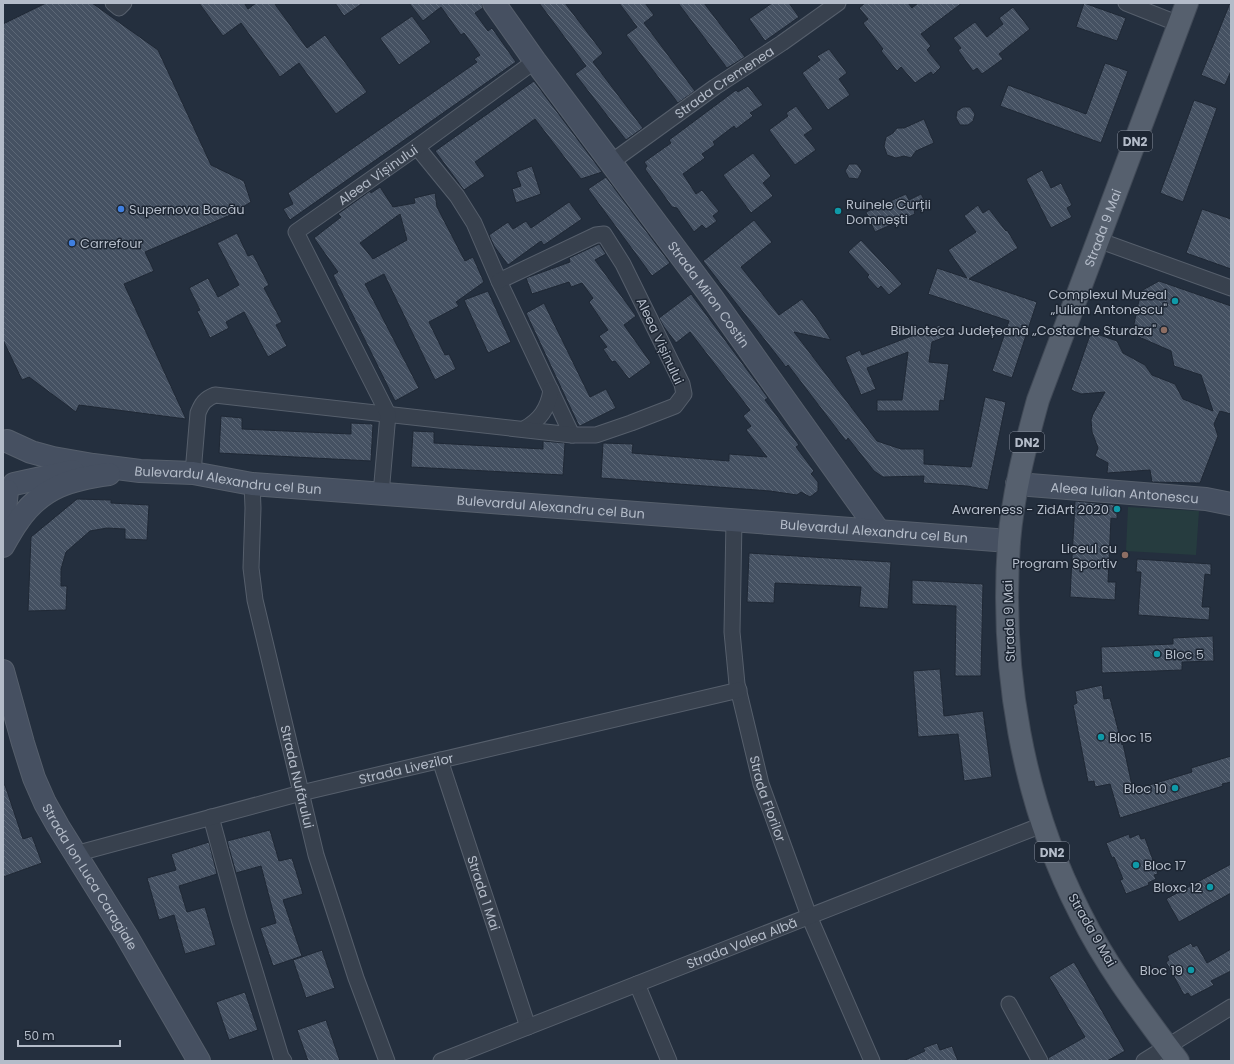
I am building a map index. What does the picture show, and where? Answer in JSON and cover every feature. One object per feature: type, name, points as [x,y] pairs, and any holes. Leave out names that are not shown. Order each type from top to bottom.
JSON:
[{"type":"main road","name":"Strada Miron Costin","points":[[494,3],[534,61],[713,299],[878,530]]},
{"type":"main road","name":"Strada 9 Mai","points":[[1172,1054],[1109,963],[1080,915],[1042,825],[1025,761],[1013,692],[1008,631],[1007,592],[1009,541],[1017,484],[1038,400],[1187,3]]},
{"type":"main road","name":"Bulevardul Alexandru cel Bun","points":[[5,440],[31,452],[93,466],[193,473],[252,484],[1009,541]]},
{"type":"main road","points":[[3,528],[8,489],[18,476],[20,467],[19,457],[14,448],[5,440]]},
{"type":"main road","name":"Bulevardul Alexandru cel Bun","points":[[8,489],[93,466]]},
{"type":"main road","points":[[3,546],[18,520],[30,506],[44,494],[77,480],[140,470]]},
{"type":"main road","name":"Aleea Iulian Antonescu","points":[[1017,484],[1206,499],[1231,504]]},
{"type":"main road","name":"Strada Ion Luca Caragiale","points":[[3,655],[4,676],[34,778],[45,803],[126,935],[199,1061]]},
{"type":"street","name":"Strada Cremenea","points":[[610,163],[715,87],[782,43],[838,3]]},
{"type":"street","points":[[1126,3],[1179,24]]},
{"type":"street","points":[[417,147],[534,61]]},
{"type":"street","name":"Aleea Vișinului","points":[[388,414],[296,232],[417,147],[457,196],[474,223],[499,281],[572,435]]},
{"type":"street","name":"Aleea Vișinului","points":[[193,473],[198,413],[206,398],[215,395],[572,435],[596,435],[675,406],[684,394],[682,384],[623,264],[604,234],[596,235],[499,281]]},
{"type":"street","points":[[1098,240],[1231,288]]},
{"type":"street","points":[[524,429],[533,424],[545,410],[549,401],[551,390]]},
{"type":"street","points":[[381,494],[388,414]]},
{"type":"street","name":"Strada Nufărului","points":[[252,484],[251,568],[254,600],[320,868],[356,978],[387,1061]]},
{"type":"street","name":"Strada Florilor","points":[[734,520],[732,632],[739,690],[761,784],[809,916],[872,1061]]},
{"type":"street","name":"Strada Livezilor","points":[[75,854],[301,793],[739,690]]},
{"type":"street","name":"Strada 1 Mai","points":[[440,760],[528,1027]]},
{"type":"street","points":[[211,817],[239,919],[281,1057],[284,1061]]},
{"type":"street","name":"Strada Valea Albă","points":[[441,1061],[1042,825]]},
{"type":"street","points":[[637,984],[669,1061]]},
{"type":"street","points":[[1009,1004],[1040,1061]]},
{"type":"street","points":[[1144,1061],[1172,1054],[1231,1007]]},
{"type":"green space","points":[[1128,507],[1199,511],[1196,555],[1126,551]]},
{"type":"building","name":"Supernova Bacău","points":[[46,3],[92,3],[158,50],[211,165],[244,181],[251,202],[228,216],[145,252],[154,271],[124,284],[186,419],[79,405],[76,412],[29,377],[22,380],[3,340],[3,24]]},
{"type":"building","points":[[199,3],[244,3],[248,9],[256,3],[274,3],[307,48],[325,35],[367,92],[336,114],[299,63],[280,77],[241,23],[223,36]]},
{"type":"building","points":[[335,3],[363,3],[344,16]]},
{"type":"building","points":[[409,3],[482,3],[483,8],[475,13],[488,31],[492,28],[516,62],[290,220],[283,209],[293,204],[288,193],[477,62],[474,59],[480,55],[464,33],[461,35],[441,7],[423,21]]},
{"type":"building","points":[[539,3],[565,3],[603,53],[593,62],[643,128],[626,140],[575,74],[586,66]]},
{"type":"building","points":[[619,3],[645,3],[654,15],[644,23],[695,91],[678,103],[626,35],[637,27]]},
{"type":"building","points":[[678,3],[704,3],[745,57],[727,68]]},
{"type":"building","points":[[772,3],[789,3],[799,17],[765,41],[749,19]]},
{"type":"building","points":[[865,3],[908,3],[912,8],[918,3],[962,3],[921,34],[931,46],[927,50],[941,67],[933,75],[931,72],[915,83],[901,67],[897,71],[881,51],[883,49],[863,23],[868,19],[859,8]]},
{"type":"building","points":[[1084,3],[1126,18],[1117,41],[1076,27]]},
{"type":"building","points":[[1230,3],[1231,71],[1225,85],[1201,75]]},
{"type":"building","points":[[1013,7],[1030,29],[999,54],[1003,59],[982,74],[977,68],[973,71],[958,50],[961,48],[953,38],[975,22],[987,37],[1003,24],[999,18]]},
{"type":"building","points":[[412,16],[431,42],[399,65],[380,38]]},
{"type":"building","points":[[829,49],[847,73],[839,79],[850,95],[828,110],[802,73],[820,60],[817,56]]},
{"type":"building","points":[[1105,63],[1128,71],[1101,143],[1000,106],[1008,85],[1086,114]]},
{"type":"building","points":[[534,81],[602,172],[581,179],[535,119],[475,162],[485,176],[464,190],[435,151]]},
{"type":"building","points":[[748,86],[763,105],[750,113],[753,116],[736,129],[734,126],[713,142],[715,145],[702,154],[705,158],[683,174],[696,194],[702,190],[719,211],[713,216],[717,221],[706,229],[702,225],[694,232],[677,208],[672,207],[645,169],[647,166],[644,162],[671,143],[669,140],[736,90],[738,92]]},
{"type":"building","points":[[1194,100],[1217,108],[1183,202],[1160,193]]},
{"type":"building","points":[[796,106],[813,129],[804,135],[816,150],[795,165],[769,130],[788,116],[786,113]]},
{"type":"building","points":[[963,107],[970,107],[975,114],[973,121],[968,125],[960,125],[956,118],[957,111]]},
{"type":"building","points":[[924,119],[934,143],[916,151],[911,158],[904,156],[896,158],[887,155],[884,146],[886,137],[893,133],[897,128],[904,128]]},
{"type":"building","points":[[753,153],[771,176],[763,183],[773,196],[751,213],[723,175]]},
{"type":"building","points":[[849,164],[857,164],[862,171],[858,179],[849,178],[845,171]]},
{"type":"building","points":[[532,166],[541,194],[516,203],[512,189],[521,186],[516,172]]},
{"type":"building","points":[[1042,170],[1051,188],[1061,183],[1072,205],[1067,208],[1072,217],[1051,228],[1026,179]]},
{"type":"building","points":[[606,177],[670,263],[652,276],[588,189]]},
{"type":"building","points":[[380,187],[393,207],[415,203],[414,198],[435,193],[437,207],[465,261],[473,257],[484,282],[456,302],[459,306],[429,322],[445,355],[449,354],[456,369],[435,380],[384,274],[365,284],[419,388],[395,401],[333,275],[338,272],[314,238],[341,217],[338,214],[370,191],[371,193]],"holes":[[[400,214],[407,240],[373,259],[360,243]]]},
{"type":"building","points":[[906,194],[909,200],[921,194],[927,205],[914,211],[915,214],[875,232],[866,212]]},
{"type":"building","points":[[569,202],[582,219],[544,245],[541,241],[508,265],[494,246],[489,235],[508,222],[513,229],[526,221],[531,228]]},
{"type":"building","points":[[978,205],[983,213],[989,209],[1006,231],[1007,230],[1018,248],[969,279],[1037,302],[1012,378],[992,371],[1009,321],[928,294],[937,268],[967,278],[948,250],[976,232],[964,216]]},
{"type":"building","points":[[1202,209],[1231,219],[1231,269],[1186,253]]},
{"type":"building","points":[[754,220],[772,242],[741,267],[779,315],[802,299],[831,340],[794,332],[877,441],[901,449],[924,449],[924,464],[971,467],[985,397],[1006,402],[988,490],[967,486],[923,483],[924,476],[883,477],[874,471],[848,438],[846,441],[788,365],[786,367],[703,261]]},
{"type":"building","points":[[237,233],[248,256],[253,254],[269,285],[264,288],[282,322],[276,325],[287,346],[268,357],[244,312],[226,322],[229,328],[210,338],[197,311],[200,310],[189,288],[208,278],[218,297],[239,285],[217,243]]},
{"type":"building","points":[[861,240],[902,284],[889,295],[881,286],[878,289],[867,277],[869,275],[848,252]]},
{"type":"building","points":[[599,244],[606,254],[595,260],[636,316],[624,325],[651,363],[629,379],[615,361],[612,362],[603,349],[607,347],[599,336],[608,330],[589,302],[593,298],[582,283],[571,287],[569,282],[532,294],[526,278],[570,262],[569,258]]},
{"type":"building","points":[[1159,281],[1231,306],[1231,414],[1220,411],[1214,424],[1218,436],[1200,483],[1152,482],[1150,470],[1107,473],[1108,463],[1095,456],[1098,448],[1092,432],[1091,420],[1105,392],[1081,394],[1071,390],[1091,332],[1117,341],[1123,353],[1145,365],[1152,375],[1175,384],[1183,399],[1213,411],[1201,375],[1174,366],[1171,351],[1139,337],[1134,324],[1141,291]]},
{"type":"building","points":[[488,291],[511,342],[488,353],[464,300]]},
{"type":"building","points":[[691,294],[768,398],[765,400],[799,445],[796,447],[814,471],[811,474],[818,482],[818,491],[810,497],[801,492],[797,495],[770,491],[601,478],[603,443],[633,444],[632,453],[729,461],[729,454],[767,457],[746,430],[751,426],[743,416],[750,410],[690,332],[676,343],[659,318]]},
{"type":"building","points":[[544,303],[590,397],[606,389],[616,408],[580,426],[526,313]]},
{"type":"building","points":[[940,325],[945,337],[932,342],[929,362],[949,364],[944,401],[940,400],[939,411],[877,411],[877,400],[902,400],[908,352],[867,368],[876,389],[861,395],[845,357],[860,350],[862,355]]},
{"type":"building","points":[[221,416],[242,418],[242,429],[351,434],[351,423],[373,424],[371,461],[219,453]]},
{"type":"building","points":[[413,431],[434,432],[434,443],[543,449],[543,441],[565,443],[563,475],[411,467]]},
{"type":"building","points":[[77,499],[111,500],[111,503],[149,505],[147,540],[125,539],[125,529],[107,528],[90,531],[66,552],[61,569],[61,586],[67,586],[66,610],[28,611],[31,537]]},
{"type":"building","points":[[1075,501],[1117,505],[1117,519],[1111,518],[1108,582],[1116,582],[1115,600],[1070,597]]},
{"type":"building","points":[[749,553],[891,562],[888,609],[859,607],[861,587],[775,583],[774,603],[747,602]]},
{"type":"building","points":[[1137,559],[1211,564],[1211,575],[1205,574],[1202,607],[1210,607],[1209,620],[1138,615],[1141,572],[1136,572]]},
{"type":"building","points":[[912,580],[983,584],[981,676],[955,676],[956,606],[912,604]]},
{"type":"building","name":"Bloc 5","points":[[1213,636],[1214,661],[1182,662],[1182,670],[1102,673],[1101,647],[1173,644],[1173,638]]},
{"type":"building","points":[[940,669],[944,716],[983,711],[992,777],[964,781],[958,734],[918,737],[913,671]]},
{"type":"building","points":[[1102,685],[1104,699],[1110,698],[1122,745],[1123,744],[1133,790],[1192,772],[1191,768],[1231,756],[1231,782],[1222,784],[1223,786],[1120,818],[1110,784],[1095,787],[1094,781],[1088,782],[1073,705],[1077,703],[1075,691]]},
{"type":"building","points":[[3,785],[5,785],[23,839],[32,836],[42,863],[3,877]]},
{"type":"building","points":[[270,830],[279,861],[292,858],[303,894],[283,900],[302,956],[273,966],[260,928],[276,923],[261,866],[236,873],[227,841]]},
{"type":"building","name":"Bloc 17","points":[[1129,834],[1130,838],[1139,834],[1141,839],[1145,838],[1158,874],[1154,875],[1156,879],[1148,883],[1149,885],[1126,894],[1120,880],[1123,879],[1114,857],[1112,858],[1106,843]]},
{"type":"building","points":[[209,842],[217,874],[179,886],[187,912],[205,907],[216,945],[185,954],[174,915],[159,920],[147,878],[176,870],[171,854]]},
{"type":"building","name":"Bloxc 12","points":[[1231,864],[1231,893],[1179,922],[1166,899]]},
{"type":"building","name":"Bloc 19","points":[[1191,943],[1193,947],[1197,945],[1207,963],[1231,949],[1231,971],[1211,981],[1214,985],[1191,997],[1188,993],[1184,995],[1166,962],[1169,960],[1167,956]]},
{"type":"building","points":[[322,950],[335,988],[306,998],[293,960]]},
{"type":"building","points":[[1074,962],[1125,1051],[1107,1061],[1049,1061],[1048,1058],[1085,1037],[1049,977]]},
{"type":"building","points":[[245,992],[258,1030],[229,1040],[216,1002]]},
{"type":"building","points":[[326,1020],[340,1061],[308,1061],[297,1030]]},
{"type":"building","points":[[937,1043],[940,1050],[952,1046],[958,1061],[903,1061],[925,1051],[923,1048]]},
{"type":"place","name":"Supernova Bacău","points":[[121,209]]},
{"type":"place","name":"Ruinele Curții Domnești","points":[[838,211]]},
{"type":"place","name":"Carrefour","points":[[72,243]]},
{"type":"place","name":"Complexul Muzeal „Iulian Antonescu\"","points":[[1175,301]]},
{"type":"place","name":"Biblioteca Județeană „Costache Sturdza\"","points":[[1164,330]]},
{"type":"place","name":"Awareness - ZidArt 2020","points":[[1117,509]]},
{"type":"place","name":"Liceul cu Program Sportiv","points":[[1125,555]]},
{"type":"place","name":"Bloc 5","points":[[1157,654]]},
{"type":"place","name":"Bloc 15","points":[[1101,737]]},
{"type":"place","name":"Bloc 10","points":[[1175,788]]},
{"type":"place","name":"Bloc 17","points":[[1136,865]]},
{"type":"place","name":"Bloxc 12","points":[[1210,887]]},
{"type":"place","name":"Bloc 19","points":[[1191,970]]}]
